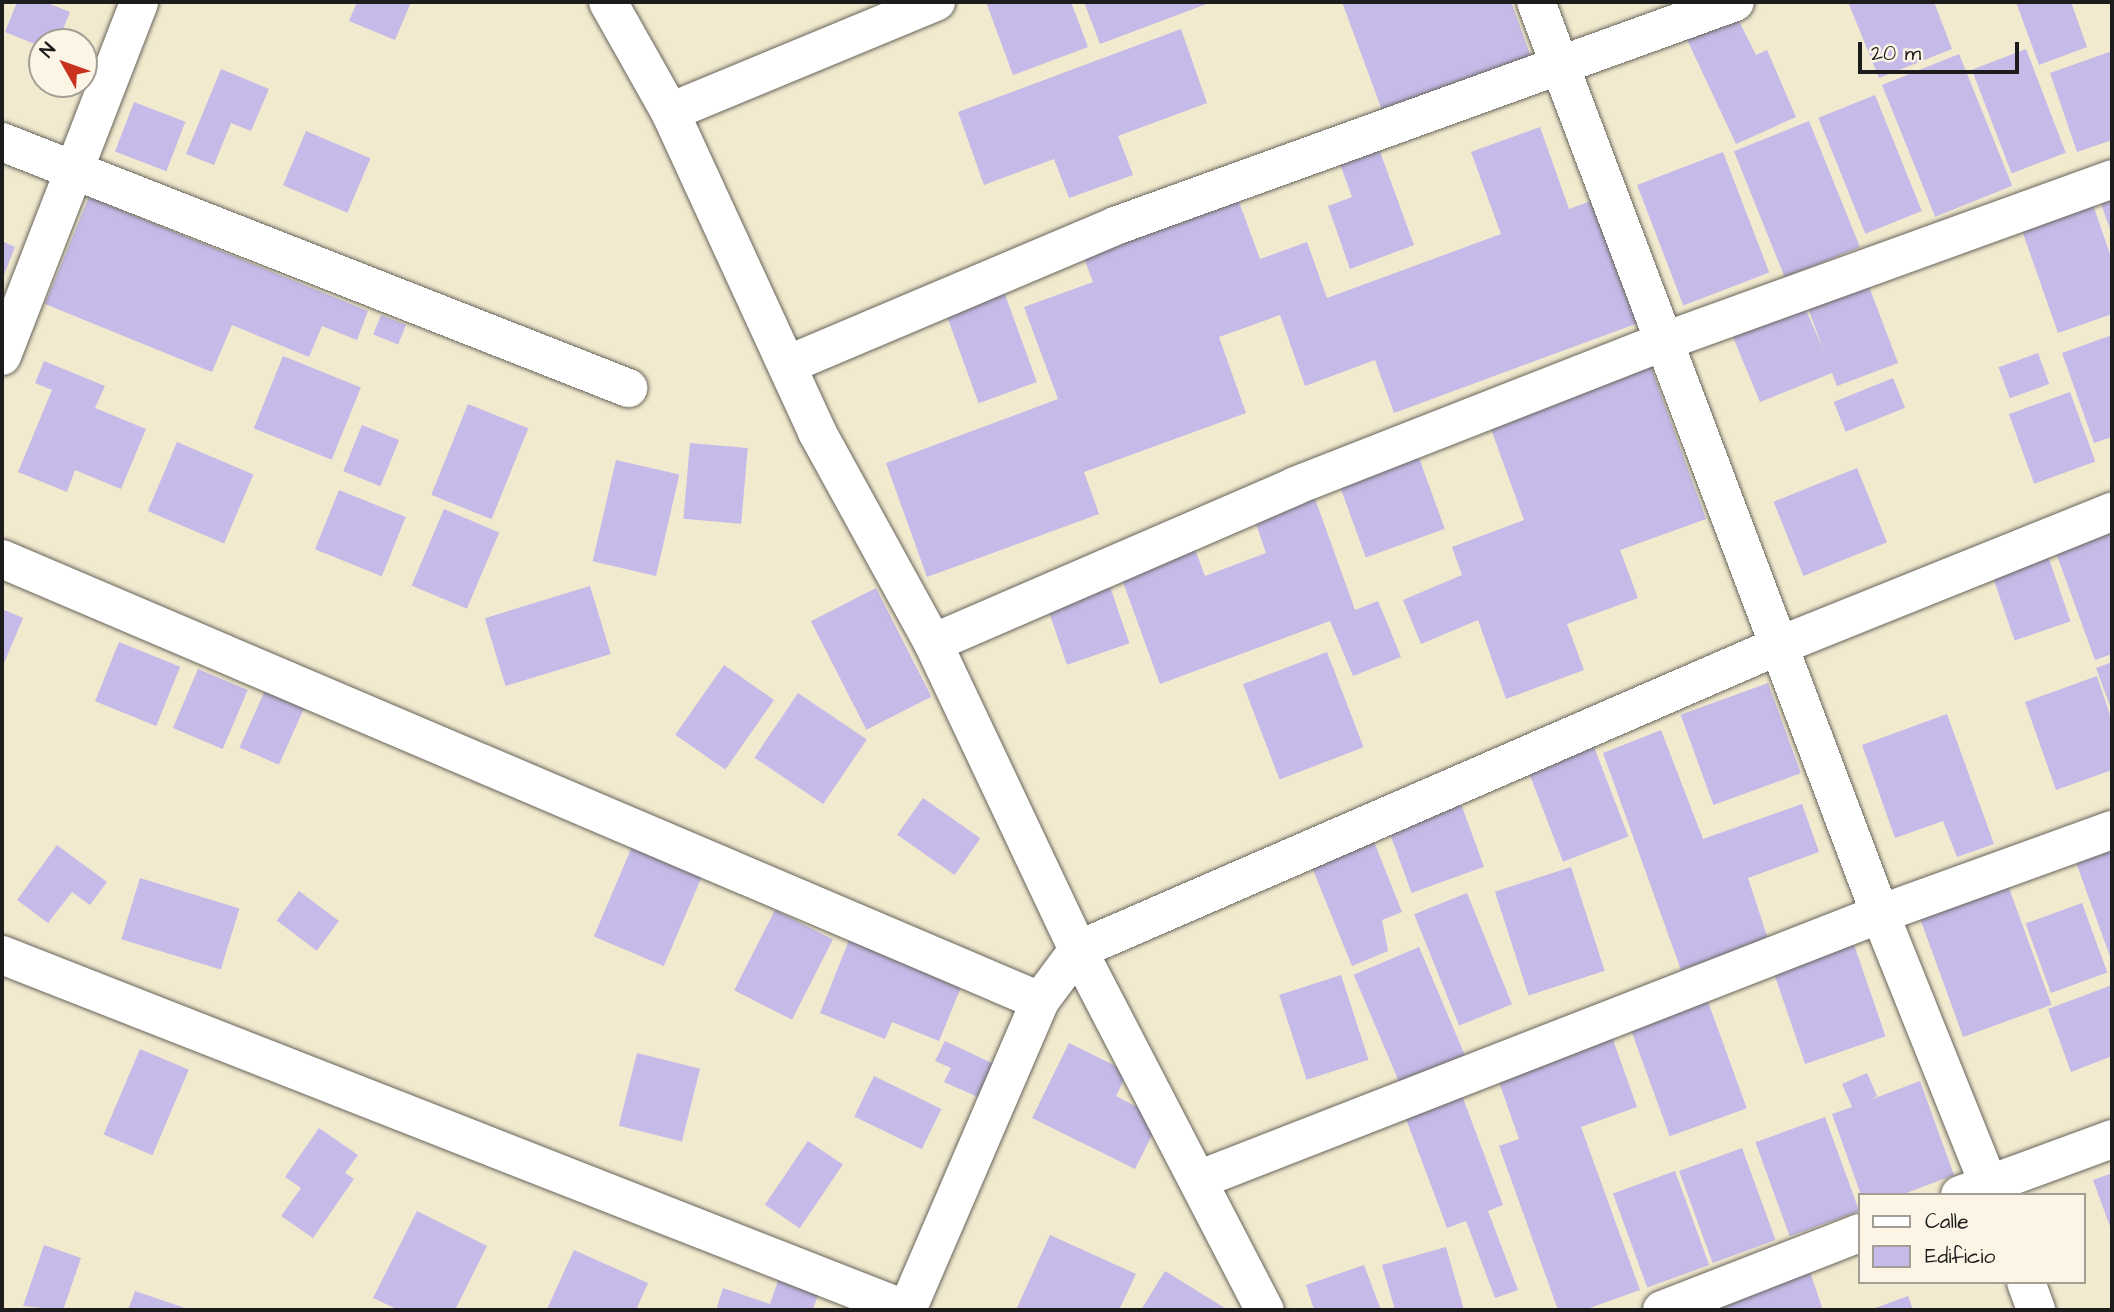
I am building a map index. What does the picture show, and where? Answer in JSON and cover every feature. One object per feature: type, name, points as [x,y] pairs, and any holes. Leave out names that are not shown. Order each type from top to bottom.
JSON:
[{"type":"street","points":[[2,356],[139,2]]},
{"type":"street","points":[[608,2],[670,112],[789,364],[817,432],[933,643],[1078,950],[1265,1310]]},
{"type":"street","points":[[670,112],[936,2]]},
{"type":"street","points":[[1536,2],[1668,340],[1778,646],[1981,1191],[2112,1139]]},
{"type":"street","points":[[789,364],[1115,226],[1560,68],[1735,2]]},
{"type":"street","points":[[2,142],[628,388]]},
{"type":"street","points":[[933,643],[1295,486],[1668,340],[2112,179]]},
{"type":"street","points":[[2,955],[907,1310],[1040,1000],[1078,950],[1778,646],[2112,512]]},
{"type":"street","points":[[2,559],[1040,1000]]},
{"type":"street","points":[[1198,1180],[1880,914],[2112,830]]},
{"type":"street","points":[[1662,1310],[1858,1234]]},
{"type":"street","points":[[2027,1284],[2036,1310]]},
{"type":"building","points":[[17,2],[45,2],[70,12],[64,28],[28,28],[28,41],[5,32]]},
{"type":"building","points":[[357,2],[411,2],[395,40],[349,21]]},
{"type":"building","points":[[986,2],[1071,2],[1088,47],[1013,75]]},
{"type":"building","points":[[1084,2],[1212,2],[1100,44]]},
{"type":"building","points":[[1342,2],[1511,2],[1531,57],[1383,113]]},
{"type":"building","points":[[1848,2],[1934,2],[1952,49],[1879,78]]},
{"type":"building","points":[[2016,2],[2071,2],[2087,47],[2039,65]]},
{"type":"building","points":[[1732,7],[1756,55],[1767,50],[1796,117],[1736,144],[1683,31]]},
{"type":"building","points":[[1181,29],[1207,103],[1118,136],[1133,175],[1069,198],[1054,159],[984,185],[958,112]]},
{"type":"building","points":[[2026,49],[2066,153],[2012,173],[1972,70]]},
{"type":"building","points":[[2112,51],[2112,140],[2077,152],[2050,73]]},
{"type":"building","points":[[1959,54],[2012,186],[1935,217],[1882,85]]},
{"type":"building","points":[[221,69],[269,89],[251,131],[231,123],[214,165],[186,154]]},
{"type":"building","points":[[1875,95],[1922,211],[1865,234],[1818,118]]},
{"type":"building","points":[[134,102],[185,122],[166,171],[115,151]]},
{"type":"building","points":[[1809,121],[1860,247],[1785,277],[1734,151]]},
{"type":"building","points":[[1540,127],[1569,209],[1596,199],[1641,322],[1394,413],[1375,360],[1305,386],[1280,315],[1219,337],[1246,413],[1084,472],[1099,514],[927,577],[886,463],[1058,399],[1024,307],[1093,282],[1080,248],[1235,191],[1260,259],[1307,242],[1327,298],[1501,234],[1471,152]]},
{"type":"building","points":[[306,131],[370,158],[347,213],[283,185]]},
{"type":"building","points":[[1379,149],[1414,245],[1350,269],[1328,206],[1352,197],[1340,164]]},
{"type":"building","points":[[1723,152],[1769,272],[1683,305],[1637,185]]},
{"type":"building","points":[[2112,190],[2112,235],[2098,195]]},
{"type":"building","points":[[2089,193],[2112,260],[2112,314],[2058,333],[2018,219]]},
{"type":"building","points":[[89,197],[368,311],[357,340],[322,326],[309,357],[232,325],[212,372],[45,304]]},
{"type":"building","points":[[2,241],[15,247],[2,280]]},
{"type":"building","points":[[1868,284],[1898,363],[1837,386],[1832,373],[1760,402],[1733,337],[1805,308],[1824,351],[1807,306]]},
{"type":"building","points":[[1003,289],[1037,382],[979,403],[945,310]]},
{"type":"building","points":[[381,315],[406,325],[398,345],[373,334]]},
{"type":"building","points":[[2112,335],[2112,437],[2094,443],[2062,353]]},
{"type":"building","points":[[2038,353],[2049,384],[2010,398],[1999,367]]},
{"type":"building","points":[[283,356],[361,387],[332,460],[254,428]]},
{"type":"building","points":[[1648,359],[1706,519],[1620,550],[1638,598],[1567,624],[1584,670],[1506,699],[1478,620],[1421,644],[1403,600],[1462,575],[1452,547],[1524,520],[1487,418]]},
{"type":"building","points":[[44,361],[105,386],[95,408],[146,429],[121,489],[75,470],[67,492],[18,472],[52,390],[35,383]]},
{"type":"building","points":[[1893,378],[1905,408],[1846,432],[1834,402]]},
{"type":"building","points":[[2070,392],[2095,462],[2034,484],[2009,414]]},
{"type":"building","points":[[468,404],[528,428],[492,519],[431,495]]},
{"type":"building","points":[[362,425],[399,440],[380,486],[343,471]]},
{"type":"building","points":[[177,442],[253,474],[224,543],[148,511]]},
{"type":"building","points":[[690,443],[748,448],[741,524],[683,519]]},
{"type":"building","points":[[1415,447],[1445,529],[1366,557],[1336,476]]},
{"type":"building","points":[[616,460],[679,475],[656,576],[593,561]]},
{"type":"building","points":[[1857,468],[1887,542],[1804,576],[1774,502]]},
{"type":"building","points":[[339,490],[406,517],[382,576],[315,549]]},
{"type":"building","points":[[1313,493],[1355,610],[1378,601],[1401,657],[1353,676],[1330,621],[1160,684],[1119,571],[1193,544],[1205,576],[1266,553],[1253,515]]},
{"type":"building","points":[[444,509],[499,532],[467,609],[412,585]]},
{"type":"building","points":[[2112,516],[2112,654],[2095,660],[2051,539]]},
{"type":"building","points":[[2048,556],[2070,621],[2015,640],[1992,575]]},
{"type":"building","points":[[1107,578],[1129,643],[1067,665],[1045,599]]},
{"type":"building","points":[[590,586],[611,654],[506,686],[485,618]]},
{"type":"building","points":[[876,588],[931,697],[866,730],[811,621]]},
{"type":"building","points":[[2,609],[23,618],[2,668]]},
{"type":"building","points":[[119,642],[180,667],[156,726],[95,701]]},
{"type":"building","points":[[1327,652],[1364,747],[1280,779],[1243,684]]},
{"type":"building","points":[[2112,662],[2112,711],[2096,668]]},
{"type":"building","points":[[724,665],[774,700],[725,770],[675,735]]},
{"type":"building","points":[[198,669],[248,690],[223,749],[173,728]]},
{"type":"building","points":[[2097,676],[2112,721],[2112,770],[2056,790],[2025,702]]},
{"type":"building","points":[[1768,683],[1801,773],[1713,805],[1681,715]]},
{"type":"building","points":[[266,688],[305,705],[279,765],[240,747]]},
{"type":"building","points":[[798,693],[867,739],[823,804],[754,758]]},
{"type":"building","points":[[1947,714],[1994,844],[1957,857],[1943,821],[1895,838],[1862,745]]},
{"type":"building","points":[[1661,730],[1703,839],[1802,804],[1819,852],[1748,878],[1768,939],[1681,970],[1603,753]]},
{"type":"building","points":[[1594,747],[1628,837],[1563,862],[1529,772]]},
{"type":"building","points":[[923,798],[980,838],[955,875],[897,835]]},
{"type":"building","points":[[1460,801],[1484,867],[1412,893],[1388,827]]},
{"type":"building","points":[[1369,829],[1402,912],[1382,920],[1388,951],[1352,966],[1307,855]]},
{"type":"building","points":[[636,837],[706,867],[664,966],[594,936]]},
{"type":"building","points":[[2112,840],[2112,962],[2073,854]]},
{"type":"building","points":[[57,845],[107,882],[90,905],[72,892],[48,923],[17,900]]},
{"type":"building","points":[[1571,867],[1605,971],[1529,995],[1495,892]]},
{"type":"building","points":[[2005,877],[2052,1005],[1963,1037],[1917,909]]},
{"type":"building","points":[[140,878],[239,908],[221,970],[121,939]]},
{"type":"building","points":[[299,891],[339,921],[317,951],[277,921]]},
{"type":"building","points":[[1467,893],[1512,1004],[1459,1026],[1414,914]]},
{"type":"building","points":[[2082,903],[2107,973],[2051,993],[2026,924]]},
{"type":"building","points":[[775,910],[833,940],[792,1020],[734,990]]},
{"type":"building","points":[[853,930],[966,975],[939,1041],[892,1022],[885,1039],[820,1013]]},
{"type":"building","points":[[1851,936],[1886,1036],[1805,1064],[1771,964]]},
{"type":"building","points":[[1419,947],[1468,1063],[1403,1091],[1354,975]]},
{"type":"building","points":[[1341,975],[1369,1060],[1307,1080],[1279,995]]},
{"type":"building","points":[[2112,985],[2112,1056],[2071,1072],[2048,1009]]},
{"type":"building","points":[[1703,988],[1747,1108],[1670,1136],[1626,1016]]},
{"type":"building","points":[[1607,1023],[1637,1107],[1581,1127],[1640,1290],[1584,1310],[1558,1310],[1499,1146],[1519,1139],[1493,1065]]},
{"type":"building","points":[[945,1041],[996,1065],[980,1098],[944,1082],[951,1068],[935,1061]]},
{"type":"building","points":[[1069,1043],[1128,1072],[1116,1096],[1160,1119],[1135,1169],[1032,1118]]},
{"type":"building","points":[[140,1049],[189,1070],[152,1155],[104,1135]]},
{"type":"building","points":[[637,1053],[700,1069],[682,1141],[619,1126]]},
{"type":"building","points":[[1867,1073],[1877,1096],[1870,1100],[1920,1081],[1954,1175],[1906,1193],[1860,1193],[1832,1114],[1852,1107],[1842,1084]]},
{"type":"building","points":[[874,1076],[941,1109],[922,1149],[854,1116]]},
{"type":"building","points":[[1457,1082],[1503,1205],[1488,1211],[1518,1290],[1495,1298],[1466,1221],[1447,1228],[1400,1103]]},
{"type":"building","points":[[1825,1117],[1858,1211],[1790,1236],[1755,1142]]},
{"type":"building","points":[[319,1128],[358,1155],[345,1173],[354,1179],[313,1238],[281,1216],[301,1188],[285,1177]]},
{"type":"building","points":[[808,1141],[843,1164],[800,1228],[765,1205]]},
{"type":"building","points":[[1742,1148],[1776,1240],[1713,1263],[1679,1171]]},
{"type":"building","points":[[1675,1171],[1709,1265],[1647,1288],[1613,1194]]},
{"type":"building","points":[[2112,1173],[2112,1232],[2093,1180]]},
{"type":"building","points":[[417,1211],[487,1246],[455,1310],[399,1310],[373,1298]]},
{"type":"building","points":[[1050,1235],[1136,1274],[1119,1310],[1016,1310]]},
{"type":"building","points":[[44,1245],[81,1258],[63,1310],[23,1306]]},
{"type":"building","points":[[1446,1247],[1464,1310],[1395,1310],[1382,1265]]},
{"type":"building","points":[[574,1250],[648,1283],[636,1310],[547,1309]]},
{"type":"building","points":[[1364,1265],[1381,1310],[1314,1310],[1306,1285]]},
{"type":"building","points":[[1165,1271],[1228,1310],[1141,1310]]},
{"type":"building","points":[[1810,1272],[1823,1310],[1706,1310]]},
{"type":"building","points":[[780,1275],[820,1288],[813,1310],[716,1310],[723,1288],[770,1304]]},
{"type":"building","points":[[135,1291],[191,1310],[128,1310]]},
{"type":"building","points":[[1908,1296],[1913,1310],[1870,1310]]}]
